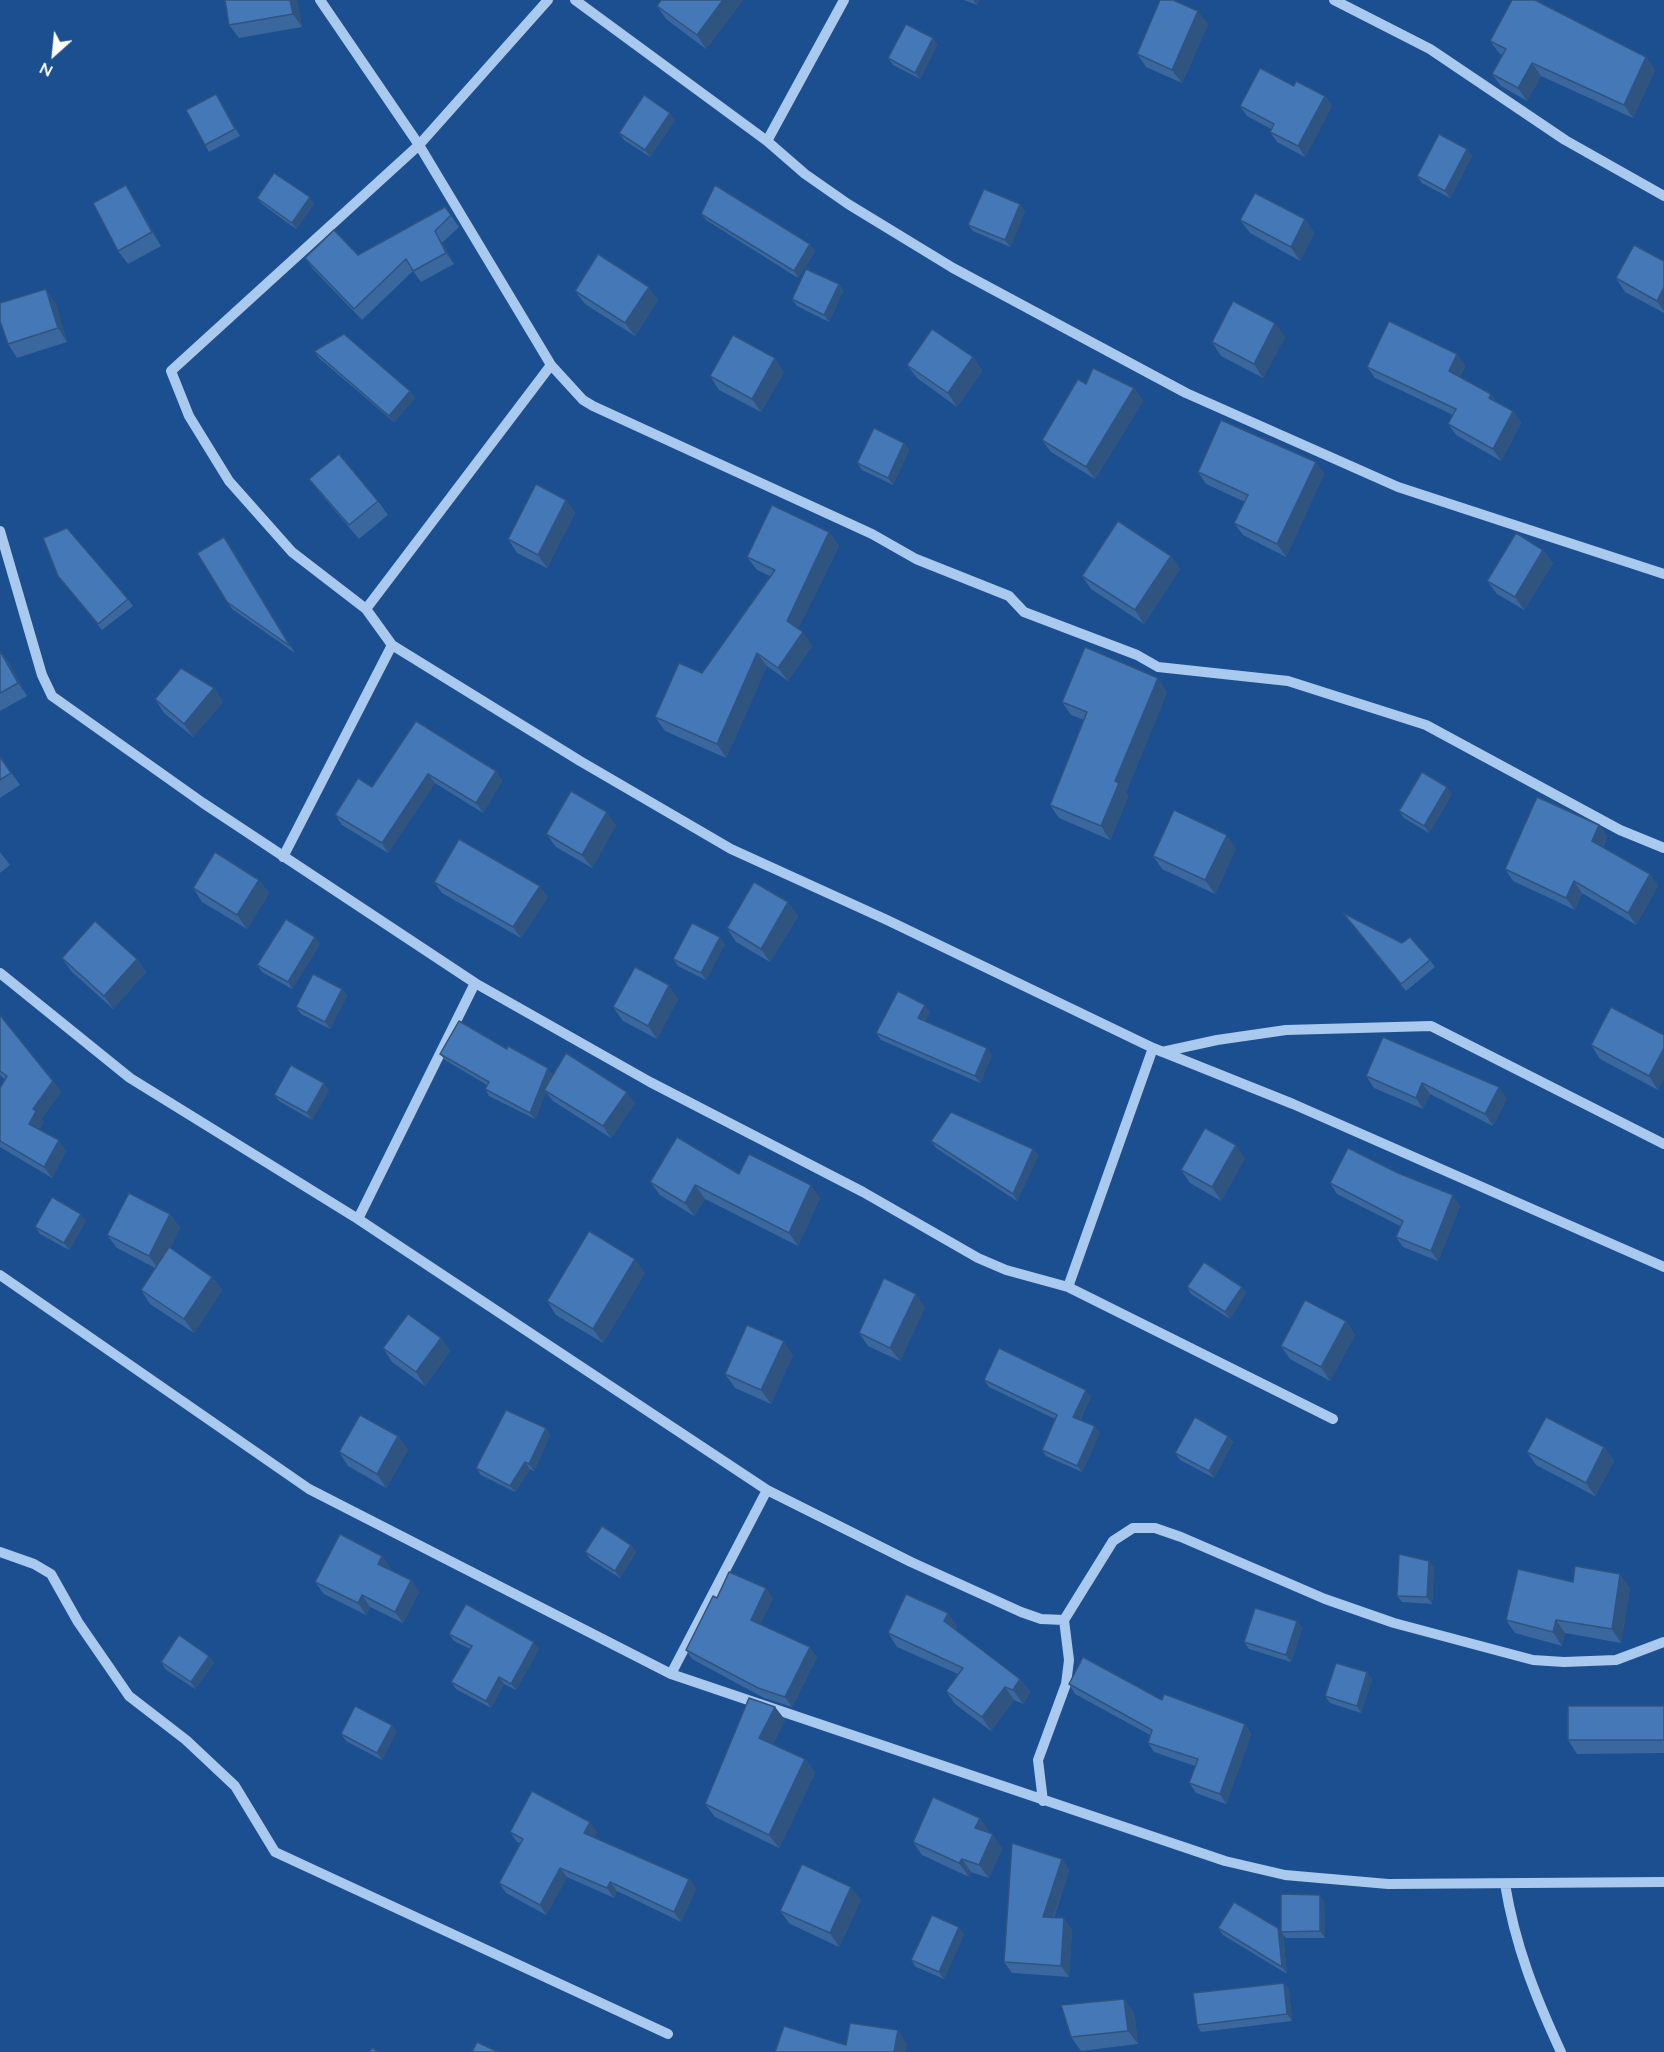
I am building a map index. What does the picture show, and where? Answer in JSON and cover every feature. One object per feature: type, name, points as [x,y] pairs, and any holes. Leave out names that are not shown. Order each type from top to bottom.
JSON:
[{"type":"street","points":[[320,0],[418,145],[551,365],[592,406],[872,534],[916,559],[1009,596],[1024,612],[1137,655],[1158,668],[1288,681],[1426,725],[1620,830],[1664,848]]},
{"type":"street","points":[[548,0],[418,145],[171,371],[189,416],[230,481],[292,552],[366,609],[392,645],[580,762],[731,849],[887,920],[1157,1050],[1293,1104],[1664,1267]]},
{"type":"street","points":[[574,0],[767,141],[805,174],[839,198],[953,268],[1186,393],[1398,488],[1664,574]]},
{"type":"street","points":[[767,141],[844,0]]},
{"type":"street","points":[[1334,0],[1430,49],[1565,140],[1664,196]]},
{"type":"street","points":[[366,609],[551,365]]},
{"type":"street","points":[[0,531],[42,675],[52,696],[283,857],[475,982],[650,1082],[862,1192],[978,1258],[1006,1270],[1068,1287],[1333,1419]]},
{"type":"street","points":[[283,857],[392,645]]},
{"type":"street","points":[[0,973],[130,1078],[358,1219],[766,1490],[912,1562],[1021,1612],[1041,1619],[1064,1620]]},
{"type":"street","points":[[358,1219],[475,982]]},
{"type":"street","points":[[1157,1050],[1286,1030],[1431,1026],[1664,1144]]},
{"type":"street","points":[[1068,1287],[1157,1050]]},
{"type":"street","points":[[0,1275],[309,1489],[671,1674],[1225,1861],[1285,1875],[1388,1884],[1664,1882]]},
{"type":"street","points":[[671,1674],[766,1490]]},
{"type":"street","points":[[1043,1801],[1038,1760],[1066,1684],[1069,1660],[1064,1620],[1113,1541],[1133,1528],[1155,1528],[1334,1602],[1394,1623],[1533,1660],[1564,1662],[1616,1660],[1664,1642]]},
{"type":"street","points":[[0,1552],[33,1564],[51,1574],[78,1622],[129,1696],[186,1740],[235,1786],[275,1852],[668,2034]]},
{"type":"street","points":[[1505,1884],[1513,1930],[1539,2002],[1561,2052]]},
{"type":"building","points":[[225,0],[290,0],[293,14],[229,25]]},
{"type":"building","points":[[661,0],[723,0],[697,35],[657,6]]},
{"type":"building","points":[[1160,0],[1173,0],[1198,11],[1172,70],[1137,54]]},
{"type":"building","points":[[1512,0],[1535,0],[1646,57],[1624,105],[1532,63],[1518,88],[1492,74],[1506,49],[1490,41]]},
{"type":"building","points":[[906,24],[933,38],[915,73],[888,58]]},
{"type":"building","points":[[1260,68],[1294,86],[1296,81],[1325,96],[1298,146],[1270,132],[1274,124],[1240,106]]},
{"type":"building","points":[[216,94],[235,129],[205,145],[186,110]]},
{"type":"building","points":[[644,95],[670,113],[645,150],[619,133]]},
{"type":"building","points":[[1439,134],[1467,149],[1445,191],[1417,176]]},
{"type":"building","points":[[274,173],[310,197],[292,223],[257,198]]},
{"type":"building","points":[[126,185],[152,232],[118,251],[93,203]]},
{"type":"building","points":[[715,185],[810,244],[794,271],[701,214]]},
{"type":"building","points":[[984,189],[1020,204],[1005,240],[968,225]]},
{"type":"building","points":[[1255,193],[1305,219],[1291,247],[1240,220]]},
{"type":"building","points":[[445,207],[451,215],[435,231],[446,253],[413,271],[406,259],[354,309],[305,258],[334,230],[358,255]]},
{"type":"building","points":[[1634,245],[1664,261],[1664,287],[1657,301],[1616,278]]},
{"type":"building","points":[[598,254],[649,287],[625,323],[575,291]]},
{"type":"building","points":[[806,269],[839,284],[824,315],[792,299]]},
{"type":"building","points":[[46,289],[58,328],[8,344],[0,321],[0,303]]},
{"type":"building","points":[[1233,301],[1275,323],[1254,364],[1212,342]]},
{"type":"building","points":[[1389,321],[1457,354],[1449,371],[1491,394],[1489,398],[1513,411],[1493,449],[1448,424],[1456,409],[1367,367]]},
{"type":"building","points":[[932,329],[973,357],[948,393],[907,365]]},
{"type":"building","points":[[344,334],[410,391],[389,416],[314,351]]},
{"type":"building","points":[[733,335],[775,358],[752,399],[710,376]]},
{"type":"building","points":[[1093,368],[1134,388],[1086,467],[1042,440],[1078,379],[1086,384]]},
{"type":"building","points":[[1221,420],[1316,462],[1277,544],[1234,523],[1248,495],[1198,472]]},
{"type":"building","points":[[874,428],[904,443],[888,478],[857,463]]},
{"type":"building","points":[[339,454],[378,501],[349,525],[309,479]]},
{"type":"building","points":[[536,484],[566,500],[538,555],[508,539]]},
{"type":"building","points":[[772,505],[829,532],[787,621],[803,632],[778,668],[757,653],[717,744],[655,717],[679,663],[702,673],[775,570],[747,557]]},
{"type":"building","points":[[1118,521],[1171,556],[1135,610],[1082,576]]},
{"type":"building","points":[[67,528],[128,599],[98,624],[58,576],[43,538]]},
{"type":"building","points":[[1516,533],[1543,550],[1515,597],[1487,581]]},
{"type":"building","points":[[224,537],[290,646],[227,602],[197,553]]},
{"type":"building","points":[[1085,647],[1158,678],[1115,781],[1119,783],[1101,826],[1050,805],[1087,712],[1062,702]]},
{"type":"building","points":[[0,651],[18,683],[0,693]]},
{"type":"building","points":[[181,668],[214,688],[184,724],[155,699]]},
{"type":"building","points":[[416,721],[496,771],[476,803],[428,774],[382,843],[335,815],[358,778],[372,787]]},
{"type":"building","points":[[0,757],[11,773],[0,780]]},
{"type":"building","points":[[1422,772],[1447,787],[1424,826],[1399,811]]},
{"type":"building","points":[[571,791],[607,812],[582,855],[546,834]]},
{"type":"building","points":[[1537,797],[1599,825],[1592,841],[1650,874],[1628,913],[1574,881],[1566,898],[1505,869]]},
{"type":"building","points":[[1174,810],[1227,835],[1205,880],[1153,856]]},
{"type":"building","points":[[459,839],[540,886],[513,927],[434,882]]},
{"type":"building","points":[[215,852],[259,880],[237,915],[193,888]]},
{"type":"building","points":[[754,882],[788,902],[761,949],[727,928]]},
{"type":"building","points":[[1343,913],[1402,943],[1410,937],[1430,960],[1401,984]]},
{"type":"building","points":[[286,919],[315,937],[288,982],[257,965]]},
{"type":"building","points":[[95,921],[137,959],[104,996],[62,958]]},
{"type":"building","points":[[692,923],[720,937],[701,973],[673,959]]},
{"type":"building","points":[[635,967],[669,985],[648,1026],[613,1007]]},
{"type":"building","points":[[313,974],[342,989],[325,1022],[296,1007]]},
{"type":"building","points":[[898,991],[925,1005],[918,1018],[987,1048],[975,1076],[876,1033]]},
{"type":"building","points":[[1611,1007],[1664,1035],[1664,1048],[1649,1076],[1591,1045]]},
{"type":"building","points":[[0,1015],[53,1081],[33,1109],[36,1111],[29,1124],[59,1140],[44,1167],[0,1141],[0,1088],[7,1076],[0,1071]]},
{"type":"building","points":[[459,1021],[507,1049],[508,1046],[548,1068],[530,1113],[485,1089],[489,1082],[440,1054]]},
{"type":"building","points":[[1383,1037],[1499,1087],[1485,1114],[1422,1083],[1416,1098],[1366,1076]]},
{"type":"building","points":[[566,1053],[627,1092],[603,1126],[544,1090]]},
{"type":"building","points":[[291,1065],[324,1083],[307,1113],[274,1095]]},
{"type":"building","points":[[951,1112],[1033,1149],[1013,1194],[931,1141]]},
{"type":"building","points":[[1205,1128],[1236,1145],[1212,1187],[1181,1170]]},
{"type":"building","points":[[677,1137],[739,1174],[749,1154],[811,1185],[789,1233],[695,1185],[685,1203],[650,1182]]},
{"type":"building","points":[[1348,1148],[1398,1173],[1453,1195],[1431,1251],[1396,1237],[1403,1221],[1330,1183]]},
{"type":"building","points":[[129,1193],[170,1214],[149,1256],[107,1235]]},
{"type":"building","points":[[52,1197],[81,1214],[64,1243],[35,1227]]},
{"type":"building","points":[[589,1231],[635,1259],[593,1329],[547,1301]]},
{"type":"building","points":[[169,1247],[212,1277],[184,1319],[141,1290]]},
{"type":"building","points":[[1204,1262],[1242,1287],[1225,1312],[1187,1287]]},
{"type":"building","points":[[884,1278],[916,1294],[890,1348],[859,1333]]},
{"type":"building","points":[[1305,1300],[1346,1321],[1321,1367],[1281,1346]]},
{"type":"building","points":[[408,1314],[441,1338],[416,1372],[383,1348]]},
{"type":"building","points":[[747,1325],[784,1341],[761,1390],[725,1374]]},
{"type":"building","points":[[999,1348],[1086,1390],[1073,1417],[1095,1426],[1077,1466],[1042,1450],[1057,1415],[984,1380]]},
{"type":"building","points":[[506,1410],[546,1428],[529,1464],[525,1462],[510,1486],[476,1468]]},
{"type":"building","points":[[360,1415],[398,1436],[377,1474],[339,1452]]},
{"type":"building","points":[[1195,1417],[1228,1436],[1209,1471],[1175,1453]]},
{"type":"building","points":[[1546,1417],[1604,1447],[1586,1483],[1527,1452]]},
{"type":"building","points":[[602,1526],[631,1545],[615,1571],[585,1552]]},
{"type":"building","points":[[340,1534],[382,1556],[378,1564],[411,1580],[395,1612],[362,1595],[358,1603],[315,1582]]},
{"type":"building","points":[[1399,1554],[1429,1561],[1427,1597],[1397,1596]]},
{"type":"building","points":[[1575,1566],[1620,1574],[1612,1629],[1556,1620],[1553,1632],[1506,1620],[1518,1569],[1573,1582]]},
{"type":"building","points":[[729,1572],[766,1588],[751,1620],[810,1647],[785,1697],[758,1688],[686,1650],[713,1596],[717,1598]]},
{"type":"building","points":[[906,1594],[948,1613],[944,1621],[1020,1679],[1013,1690],[1005,1687],[982,1717],[946,1691],[963,1668],[888,1633]]},
{"type":"building","points":[[466,1604],[534,1642],[511,1684],[499,1677],[486,1701],[451,1682],[472,1646],[449,1634]]},
{"type":"building","points":[[1255,1608],[1297,1621],[1286,1655],[1244,1642]]},
{"type":"building","points":[[179,1635],[209,1656],[191,1682],[161,1662]]},
{"type":"building","points":[[1083,1657],[1162,1700],[1164,1694],[1245,1724],[1220,1794],[1189,1783],[1198,1759],[1148,1743],[1152,1730],[1069,1684]]},
{"type":"building","points":[[1336,1663],[1367,1672],[1357,1706],[1325,1696]]},
{"type":"building","points":[[749,1698],[775,1707],[759,1738],[805,1759],[769,1835],[705,1804]]},
{"type":"building","points":[[355,1706],[392,1725],[377,1753],[341,1734]]},
{"type":"building","points":[[1568,1706],[1664,1706],[1664,1740],[1568,1740]]},
{"type":"building","points":[[532,1791],[590,1822],[584,1833],[689,1879],[674,1912],[610,1882],[607,1888],[560,1868],[540,1905],[499,1883],[523,1839],[510,1832]]},
{"type":"building","points":[[933,1797],[980,1818],[975,1828],[993,1834],[979,1865],[962,1859],[959,1863],[913,1842]]},
{"type":"building","points":[[1012,1843],[1062,1859],[1043,1917],[1064,1918],[1061,1966],[1004,1962]]},
{"type":"building","points":[[802,1864],[851,1887],[830,1933],[780,1911]]},
{"type":"building","points":[[1281,1894],[1320,1895],[1320,1931],[1281,1932]]},
{"type":"building","points":[[1234,1902],[1278,1928],[1282,1967],[1218,1928]]},
{"type":"building","points":[[932,1915],[959,1927],[939,1972],[911,1960]]},
{"type":"building","points":[[1284,1983],[1287,2014],[1197,2025],[1193,1993]]},
{"type":"building","points":[[1124,1999],[1128,2031],[1071,2037],[1061,2005]]},
{"type":"building","points":[[850,2023],[898,2030],[894,2052],[775,2052],[784,2026],[846,2045]]},
{"type":"building","points":[[477,2042],[498,2052],[472,2052]]}]
